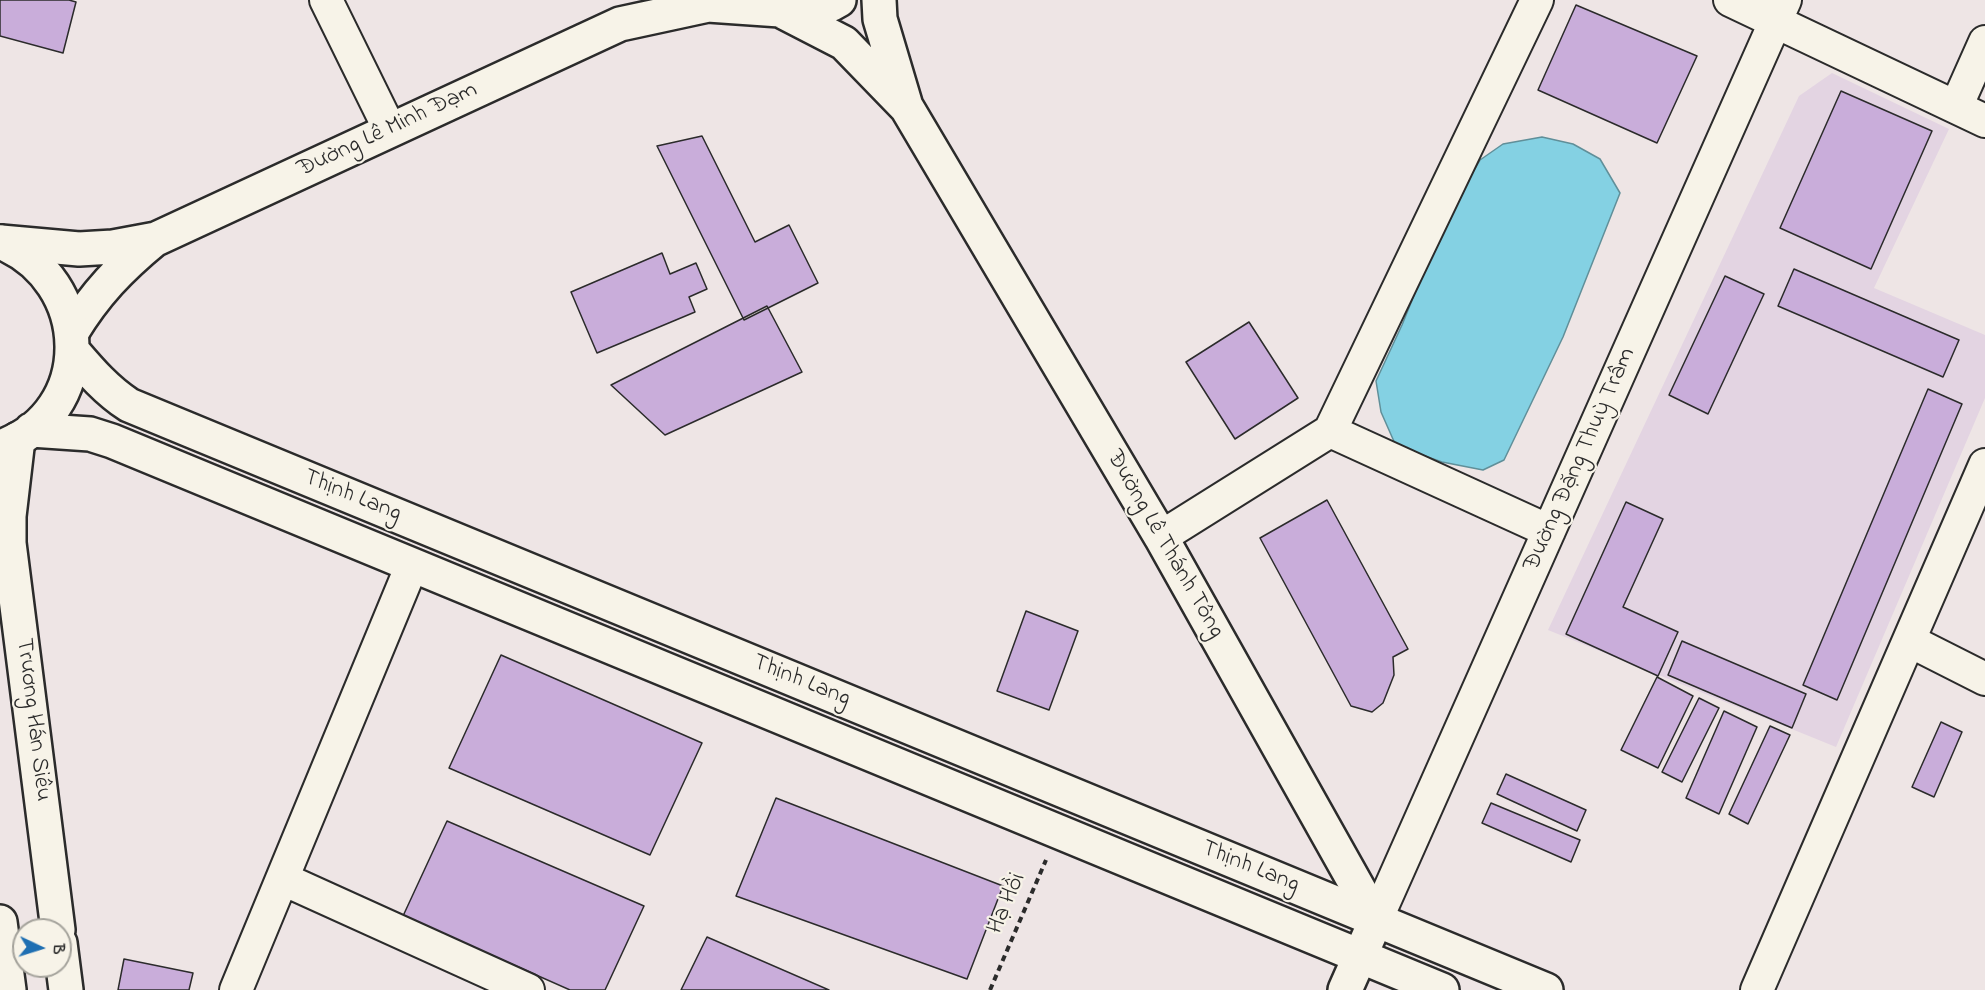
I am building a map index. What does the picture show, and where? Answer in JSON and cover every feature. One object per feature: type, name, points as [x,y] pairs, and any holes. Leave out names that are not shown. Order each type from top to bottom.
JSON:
[{"type":"main road","points":[[620,24],[647,0]]},
{"type":"main road","points":[[620,24],[708,5],[769,5],[806,12],[831,5],[838,0]]},
{"type":"main road","name":"Đường Lê Thánh Tông","points":[[879,0],[880,19],[907,108]]},
{"type":"main road","name":"Đường Lê Thánh Tông","points":[[769,5],[844,43],[907,108],[1161,537],[1376,920]]},
{"type":"main road","name":"Đường Lê Minh Đạm","points":[[0,242],[79,249],[113,247],[156,238],[620,24]]},
{"type":"main road","name":"Đường Lê Minh Đạm","points":[[72,341],[91,303],[122,266],[156,238]]},
{"type":"main road","points":[[0,242],[27,256],[49,277],[64,303],[72,341],[68,373],[60,395],[42,420],[16,439]]},
{"type":"main road","name":"Thịnh Lang","points":[[72,341],[103,385],[129,405],[1546,990]]},
{"type":"main road","name":"Thịnh Lang","points":[[16,439],[90,434],[112,441],[1442,990]]},
{"type":"main road","name":"Trương Hán Siêu","points":[[16,439],[9,516],[9,543],[56,918]]},
{"type":"main road","points":[[1345,990],[1376,920]]},
{"type":"main road","points":[[0,922],[9,990]]},
{"type":"street","points":[[326,0],[390,130]]},
{"type":"street","points":[[1161,537],[1330,431],[1537,0]]},
{"type":"street","points":[[1730,0],[1780,11],[1956,108],[1985,121]]},
{"type":"street","name":"Đường Đặng Thuỳ Trâm","points":[[1376,920],[1780,11]]},
{"type":"street","points":[[1956,108],[1985,42]]},
{"type":"street","points":[[1330,431],[1549,531]]},
{"type":"street","points":[[1757,990],[1985,465]]},
{"type":"street","points":[[236,990],[412,565]]},
{"type":"street","points":[[1910,641],[1985,679]]},
{"type":"street","points":[[283,879],[528,990]]},
{"type":"path","name":"Hạ Hồi","points":[[990,990],[1058,832]]},
{"type":"shaded area","points":[[1832,73],[1949,129],[1874,288],[1985,335],[1985,398],[1836,747],[1548,630],[1799,96]]},
{"type":"water","points":[[1542,137],[1573,144],[1600,159],[1620,193],[1563,337],[1504,460],[1483,470],[1442,462],[1396,446],[1381,412],[1376,381],[1402,325],[1445,219],[1480,160],[1503,144]]},
{"type":"building","points":[[0,0],[69,0],[76,2],[63,53],[0,36]]},
{"type":"building","points":[[1576,5],[1697,56],[1657,143],[1538,90]]},
{"type":"building","points":[[1841,91],[1932,131],[1871,269],[1780,228]]},
{"type":"building","points":[[702,136],[755,242],[789,225],[818,283],[744,320],[657,146]]},
{"type":"building","points":[[662,253],[670,274],[696,263],[707,289],[689,297],[695,312],[597,353],[571,292]]},
{"type":"building","points":[[1794,269],[1959,340],[1943,377],[1778,306]]},
{"type":"building","points":[[1725,276],[1764,294],[1708,414],[1669,395]]},
{"type":"building","points":[[767,306],[802,372],[665,435],[611,385]]},
{"type":"building","points":[[1249,322],[1298,398],[1235,439],[1186,362]]},
{"type":"building","points":[[1928,389],[1962,404],[1837,700],[1803,685]]},
{"type":"building","points":[[1327,500],[1408,649],[1393,657],[1394,675],[1383,703],[1372,712],[1351,706],[1260,538]]},
{"type":"building","points":[[1626,502],[1663,519],[1623,607],[1678,632],[1658,676],[1566,634]]},
{"type":"building","points":[[1026,611],[1078,631],[1049,710],[997,691]]},
{"type":"building","points":[[1682,641],[1806,694],[1792,728],[1668,675]]},
{"type":"building","points":[[501,655],[702,743],[650,855],[449,768]]},
{"type":"building","points":[[1657,677],[1693,696],[1658,768],[1621,750]]},
{"type":"building","points":[[1699,698],[1719,708],[1682,782],[1662,772]]},
{"type":"building","points":[[1724,711],[1757,727],[1719,814],[1686,798]]},
{"type":"building","points":[[1941,722],[1962,732],[1934,797],[1912,787]]},
{"type":"building","points":[[1770,726],[1790,735],[1748,824],[1729,814]]},
{"type":"building","points":[[1506,774],[1586,810],[1577,831],[1497,794]]},
{"type":"building","points":[[776,798],[1003,886],[967,979],[736,896]]},
{"type":"building","points":[[1491,803],[1580,840],[1571,862],[1482,823]]},
{"type":"building","points":[[447,821],[644,906],[605,990],[570,990],[403,916]]},
{"type":"building","points":[[707,937],[829,990],[681,990]]},
{"type":"building","points":[[124,959],[193,973],[189,990],[118,990]]}]
